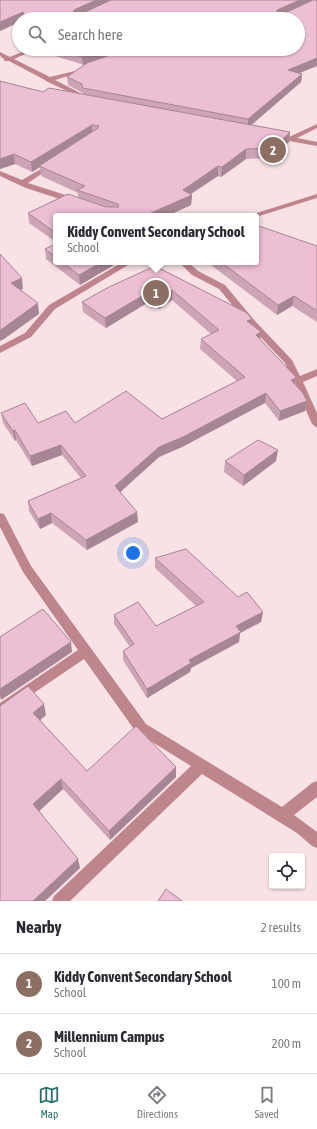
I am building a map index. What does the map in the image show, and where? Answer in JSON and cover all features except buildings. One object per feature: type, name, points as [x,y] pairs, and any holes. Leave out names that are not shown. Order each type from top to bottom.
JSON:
[{"type":"street","points":[[0,54],[48,80],[93,101],[70,97]]},
{"type":"street","points":[[0,62],[17,56]]},
{"type":"street","points":[[48,80],[94,66]]},
{"type":"street","points":[[290,139],[317,126]]},
{"type":"street","points":[[266,135],[317,144]]},
{"type":"street","points":[[22,183],[55,162]]},
{"type":"street","points":[[0,173],[22,183],[80,203]]},
{"type":"street","points":[[259,213],[317,196]]},
{"type":"street","points":[[0,350],[28,335],[52,307],[124,265]]},
{"type":"street","points":[[186,265],[195,273],[222,287],[252,323],[289,362],[317,424]]},
{"type":"street","points":[[298,380],[317,372]]},
{"type":"street","points":[[0,517],[26,569],[141,728],[283,815],[302,828],[317,841]]},
{"type":"street","points":[[0,710],[86,651]]},
{"type":"street","points":[[59,901],[202,765]]},
{"type":"street","points":[[283,815],[317,788]]},
{"type":"place","name":"Millennium Campus","points":[[273,150]]},
{"type":"place","name":"Kiddy Convent Secondary School","points":[[156,293]]}]
